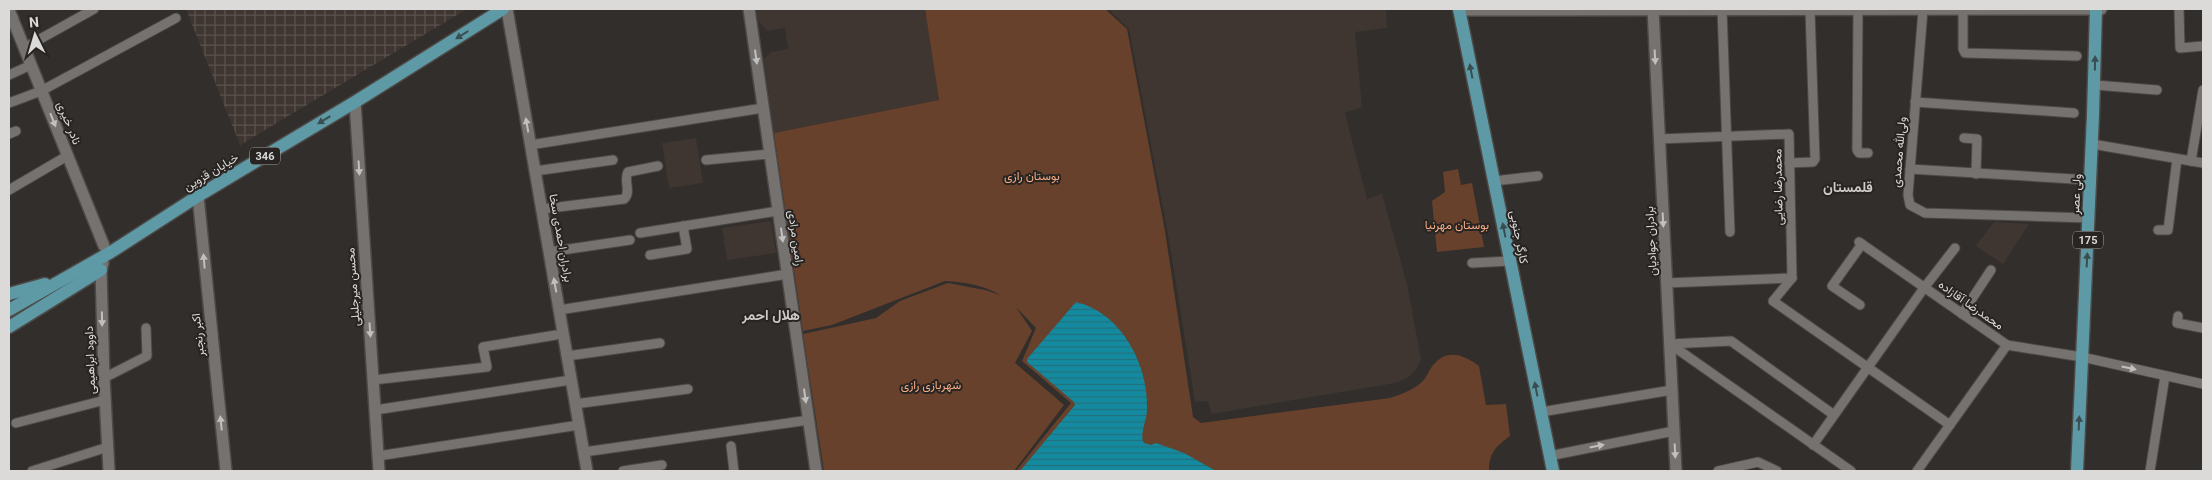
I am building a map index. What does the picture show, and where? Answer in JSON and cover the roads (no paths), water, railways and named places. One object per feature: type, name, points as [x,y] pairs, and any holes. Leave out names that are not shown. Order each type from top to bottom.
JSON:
[{"type":"main road","name":"خیابان قزوین","points":[[9,310],[63,280],[107,249],[172,213],[355,102],[503,9]]},
{"type":"main road","name":"کارگر جنوبی","points":[[1459,9],[1552,471]]},
{"type":"main road","name":"ولی عصر","points":[[2077,471],[2098,9]]},
{"type":"main road","points":[[9,327],[101,270]]},
{"type":"main road","points":[[9,294],[63,280]]},
{"type":"street","points":[[24,48],[94,9]]},
{"type":"street","name":"برادران احمدی سخا","points":[[507,9],[587,471]]},
{"type":"street","name":"رامین مرادی","points":[[749,9],[816,471]]},
{"type":"street","points":[[1459,9],[2098,9]]},
{"type":"street","name":"برادران جوادیان","points":[[1653,9],[1676,471]]},
{"type":"street","points":[[1722,9],[1730,232]]},
{"type":"street","points":[[1963,9],[1964,53],[2077,56]]},
{"type":"street","points":[[2179,9],[2180,48],[2203,46]]},
{"type":"street","points":[[1789,163],[1813,162],[1816,159],[1810,10]]},
{"type":"street","points":[[1858,10],[1857,150],[1859,153],[1868,153]]},
{"type":"street","name":"ولی‌الله محمدی","points":[[1923,10],[1910,169],[1908,200],[1910,206],[1920,212],[2089,218]]},
{"type":"street","name":"نادر خیری","points":[[10,15],[107,249]]},
{"type":"street","points":[[9,103],[41,91],[176,18]]},
{"type":"street","points":[[9,75],[31,65]]},
{"type":"street","points":[[2095,85],[2157,90]]},
{"type":"street","points":[[2191,161],[2199,134],[2203,90]]},
{"type":"street","name":"محسن میرجلیلی","points":[[355,102],[379,471]]},
{"type":"street","points":[[1916,102],[2074,113]]},
{"type":"street","points":[[530,145],[764,108]]},
{"type":"street","name":"محمدرضا رضایی","points":[[1659,139],[1789,134],[1792,278]]},
{"type":"street","points":[[1964,138],[1977,139],[1976,174]]},
{"type":"street","points":[[2092,144],[2203,163]]},
{"type":"street","points":[[706,160],[770,154]]},
{"type":"street","points":[[9,190],[67,156]]},
{"type":"street","points":[[2158,230],[2168,230],[2177,159]]},
{"type":"street","points":[[535,171],[613,160]]},
{"type":"street","points":[[542,209],[624,199],[628,196],[626,177],[628,172],[658,166]]},
{"type":"street","points":[[1910,169],[2090,180]]},
{"type":"street","points":[[1494,181],[1538,176]]},
{"type":"street","name":"اکبر رنجبر","points":[[198,196],[226,471]]},
{"type":"street","points":[[640,233],[778,211]]},
{"type":"street","points":[[650,255],[687,249],[683,226]]},
{"type":"street","points":[[549,252],[630,240]]},
{"type":"street","name":"محمدرضا آقازاده","points":[[1860,305],[1832,286],[1861,243],[2007,345],[2082,357],[2203,384]]},
{"type":"street","points":[[1813,445],[1924,288],[1955,248]]},
{"type":"street","points":[[101,270],[107,249]]},
{"type":"street","points":[[1472,264],[1510,261]]},
{"type":"street","name":"داوود ابراهیمی","points":[[101,270],[104,378],[110,471]]},
{"type":"street","points":[[1962,314],[1991,270]]},
{"type":"street","points":[[559,310],[788,274]]},
{"type":"street","points":[[1666,283],[1792,278]]},
{"type":"street","points":[[1792,278],[1773,302],[1950,425]]},
{"type":"street","points":[[2178,316],[2177,323],[2203,328]]},
{"type":"street","points":[[104,378],[147,356],[146,328]]},
{"type":"street","points":[[373,380],[487,367],[483,347],[556,335]]},
{"type":"street","points":[[1670,344],[1731,341],[1834,415]]},
{"type":"street","points":[[567,356],[660,343]]},
{"type":"street","points":[[1670,344],[1851,471]]},
{"type":"street","points":[[1917,471],[2007,345]]},
{"type":"street","points":[[2150,471],[2165,376]]},
{"type":"street","points":[[375,410],[571,380]]},
{"type":"street","points":[[575,404],[688,388]]},
{"type":"street","points":[[1541,412],[1672,390]]},
{"type":"street","points":[[16,423],[105,400]]},
{"type":"street","points":[[584,452],[809,420]]},
{"type":"street","points":[[378,456],[579,425]]},
{"type":"street","points":[[1549,456],[1674,431]]},
{"type":"street","points":[[731,446],[734,471]]},
{"type":"street","points":[[32,471],[108,447]]},
{"type":"street","points":[[1718,471],[1744,469],[1758,462],[1777,471]]},
{"type":"street","points":[[623,471],[662,465]]},
{"type":"water","points":[[1076,302],[1092,308],[1107,317],[1119,329],[1138,359],[1146,393],[1147,414],[1142,436],[1144,443],[1151,445],[1156,443],[1184,453],[1216,471],[1020,471],[1075,405],[1074,402],[1027,362],[1027,359]]},
{"type":"district","name":"قلمستان","points":[[1848,187]]},
{"type":"district","name":"هلال احمر","points":[[771,315]]},
{"type":"park label","name":"بوستان رازی","points":[[1032,176]]},
{"type":"park label","name":"بوستان مهرنیا","points":[[1457,225]]},
{"type":"park label","name":"شهربازی رازی","points":[[931,385]]}]
